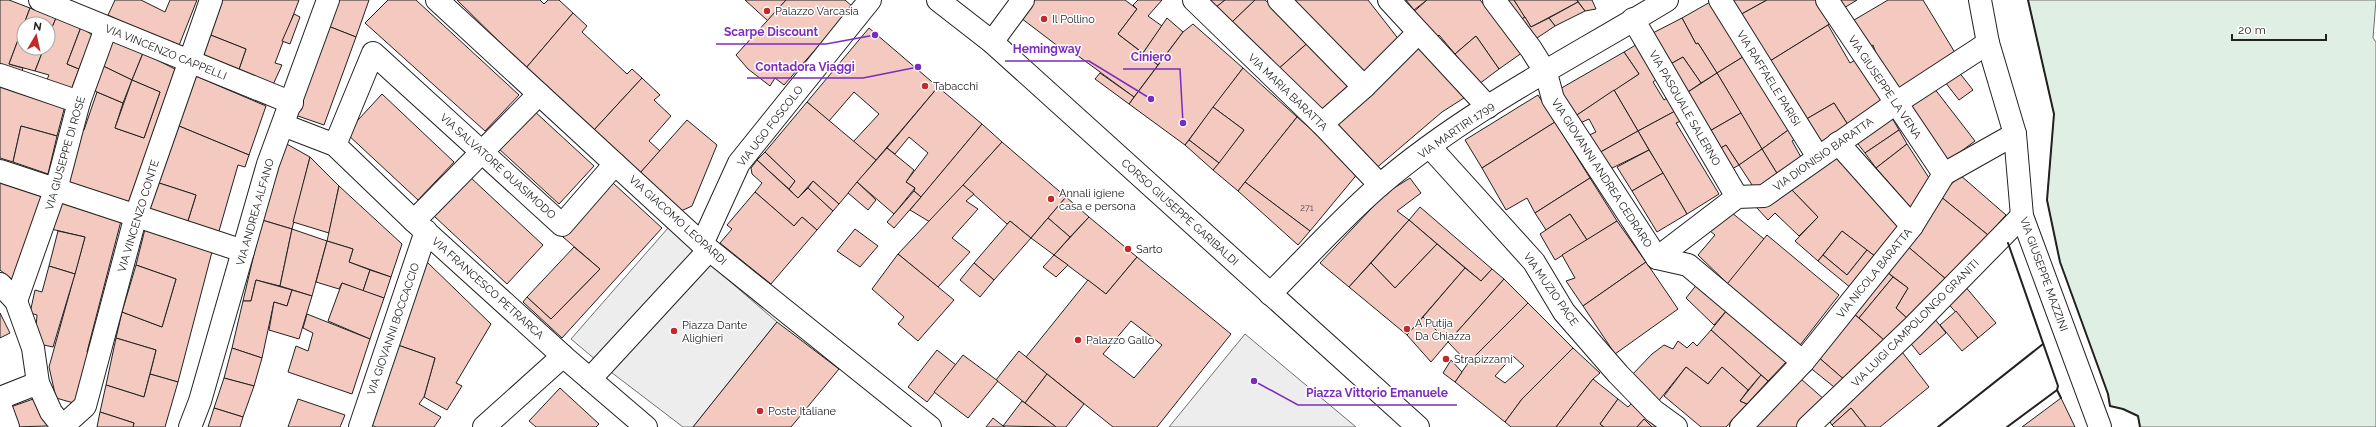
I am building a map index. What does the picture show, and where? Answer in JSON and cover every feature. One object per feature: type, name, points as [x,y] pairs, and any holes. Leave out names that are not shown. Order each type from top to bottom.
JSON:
[{"type":"street","name":"VIA VINCENZO CAPPELLI","points":[[40,0],[292,103]]},
{"type":"street","name":"VIA VINCENZO CONTE","points":[[63,427],[85,406],[136,215],[211,0]]},
{"type":"street","name":"VIA ANDREA ALFANO","points":[[190,427],[200,401],[268,164],[292,103],[328,0]]},
{"type":"street","name":"VIA GIACOMO LEOPARDI","points":[[437,0],[705,247],[929,427]]},
{"type":"street","name":"VIA UGO FOSCOLO","points":[[705,247],[739,163],[870,0]]},
{"type":"street","name":"CORSO GIUSEPPE GARIBALDI","points":[[938,0],[992,42],[1418,427]]},
{"type":"street","points":[[992,42],[1023,0]]},
{"type":"street","name":"VIA MARIA BARATTA","points":[[1194,0],[1322,124],[1380,186]]},
{"type":"street","points":[[1279,0],[1364,87]]},
{"type":"street","points":[[1389,0],[1488,107]]},
{"type":"street","name":"VIA GIOVANNI ANDREA CEDRARO","points":[[1494,0],[1531,49],[1546,73],[1553,99],[1657,258],[1688,265],[1804,362]]},
{"type":"street","name":"VIA RAFFAELE PARISI","points":[[1720,0],[1818,157]]},
{"type":"street","name":"VIA GIUSEPPE LA VENA","points":[[1827,0],[1944,174]]},
{"type":"street","name":"VIA GIUSEPPE MAZZINI","points":[[1980,0],[1988,43],[2015,134],[2022,216],[2100,427]]},
{"type":"street","name":"VIA MARTIRI 1799","points":[[1270,294],[1380,186],[1430,147],[1488,107],[1661,2]]},
{"type":"street","name":"VIA PASQUALE SALERNO","points":[[1633,19],[1736,197]]},
{"type":"street","name":"VIA GIUSEPPE DI ROSE","points":[[16,301],[56,188],[79,102],[106,28]]},
{"type":"street","points":[[1322,124],[1364,87],[1418,33]]},
{"type":"street","name":"VIA DIONISIO BARATTA","points":[[1736,197],[1764,196],[1896,103],[1988,43]]},
{"type":"street","name":"VIA SALVATORE QUASIMODO","points":[[335,145],[374,53],[562,225],[615,164]]},
{"type":"street","points":[[0,75],[79,102]]},
{"type":"street","points":[[420,226],[482,152],[539,94]]},
{"type":"street","name":"VIA FRANCESCO PETRARCA","points":[[283,125],[335,145],[420,226],[563,356],[644,427]]},
{"type":"street","name":"VIA NICOLA BARATTA","points":[[1741,427],[1804,362],[1912,226],[1944,174],[2015,134]]},
{"type":"street","points":[[1838,143],[1912,226]]},
{"type":"street","name":"VIA MUZIO PACE","points":[[1430,147],[1534,262],[1564,312],[1618,374],[1654,411],[1676,427]]},
{"type":"street","points":[[0,171],[243,250]]},
{"type":"street","points":[[1657,258],[1736,197]]},
{"type":"street","name":"VIA LUIGI CAMPOLONGO GRANITI","points":[[1808,427],[1913,327],[2022,216]]},
{"type":"street","name":"VIA GIOVANNI BOCCACCIO","points":[[360,427],[420,226]]},
{"type":"street","points":[[590,379],[705,247]]},
{"type":"street","points":[[0,284],[16,301],[33,348],[38,383],[50,412],[63,427]]},
{"type":"street","points":[[484,427],[563,356]]},
{"type":"street","points":[[0,398],[38,383]]},
{"type":"street","points":[[0,405],[8,427]]},
{"type":"green space","points":[[2028,0],[2376,0],[2373,38],[2376,42],[2376,427],[2140,427],[2138,416],[2123,409],[2110,406],[2108,394],[2060,262],[2047,200],[2054,114]]},
{"type":"shaded area","name":"Piazza Dante Alighieri","points":[[668,228],[777,322],[693,427],[683,427],[603,366],[571,339]]},
{"type":"shaded area","points":[[1245,334],[1356,427],[1169,427]]},
{"type":"building","points":[[0,0],[9,0],[30,8],[27,16],[16,16],[16,45],[9,64],[23,68],[21,74],[0,69]]},
{"type":"building","points":[[115,0],[141,0],[165,12],[170,0],[197,0],[178,48],[108,15]]},
{"type":"building","points":[[221,0],[299,0],[275,63],[282,65],[271,89],[237,75],[246,49],[208,34]]},
{"type":"building","points":[[337,0],[369,0],[356,37],[328,26]]},
{"type":"building","points":[[388,0],[416,0],[519,95],[485,131],[365,23]]},
{"type":"building","points":[[457,0],[540,0],[544,4],[548,0],[559,0],[573,13],[526,68]]},
{"type":"building","name":"Palazzo Varcasia","points":[[745,0],[786,0],[768,21]]},
{"type":"building","points":[[786,0],[845,0],[853,7],[784,85],[775,78],[770,86],[748,69],[736,55]]},
{"type":"building","points":[[1030,0],[1125,0],[1137,9],[1118,34],[1158,65],[1134,97],[1066,47],[1063,50],[1017,15]]},
{"type":"building","points":[[1138,0],[1162,0],[1148,16],[1162,26],[1143,53],[1118,34],[1137,9],[1133,5]]},
{"type":"building","points":[[1208,0],[1225,0],[1215,8]]},
{"type":"building","points":[[1225,0],[1255,0],[1230,24],[1215,8]]},
{"type":"building","points":[[1255,0],[1265,0],[1288,21],[1312,39],[1276,71],[1230,24]]},
{"type":"building","points":[[1284,0],[1368,0],[1400,41],[1359,77]]},
{"type":"building","points":[[1406,0],[1427,0],[1414,10]]},
{"type":"building","points":[[1427,0],[1480,0],[1503,28],[1526,50],[1499,69],[1476,36],[1455,54],[1439,35],[1433,41],[1410,15]]},
{"type":"building","points":[[1501,0],[1514,0],[1525,17],[1517,22]]},
{"type":"building","points":[[1514,0],[1577,0],[1578,2],[1531,27]]},
{"type":"building","points":[[1577,0],[1592,0],[1596,9],[1585,11]]},
{"type":"building","points":[[1729,0],[1767,0],[1738,16]]},
{"type":"building","points":[[1767,0],[1822,0],[1833,19],[1828,25],[1770,61],[1738,16]]},
{"type":"building","points":[[1839,0],[1857,0],[1844,8]]},
{"type":"building","points":[[1888,0],[1923,0],[1957,56],[1900,95],[1882,70],[1873,45],[1866,49],[1849,23]]},
{"type":"building","points":[[1712,1],[1746,55],[1717,73],[1698,43],[1696,44],[1682,18]]},
{"type":"building","points":[[1578,2],[1585,11],[1555,26],[1549,18]]},
{"type":"building","points":[[30,8],[51,16],[27,16]]},
{"type":"building","points":[[573,13],[587,26],[582,32],[627,74],[632,69],[642,78],[594,130],[526,68]]},
{"type":"building","points":[[294,14],[300,17],[290,44],[282,41]]},
{"type":"building","points":[[1525,17],[1531,27],[1549,18],[1555,26],[1531,42],[1517,22]]},
{"type":"building","points":[[56,18],[81,27],[67,64],[79,69],[71,90],[46,82],[49,75],[35,71],[41,56],[56,56]]},
{"type":"building","points":[[1167,18],[1183,32],[1158,65],[1143,53]]},
{"type":"building","points":[[1682,18],[1696,44],[1698,43],[1717,73],[1701,83],[1683,57],[1667,66],[1649,35]]},
{"type":"building","points":[[1193,24],[1243,68],[1185,145],[1129,104],[1183,32]]},
{"type":"building","points":[[1828,25],[1850,63],[1857,59],[1884,103],[1850,128],[1834,103],[1803,121],[1784,92],[1788,88],[1770,61]]},
{"type":"building","points":[[328,26],[356,37],[324,125],[295,115]]},
{"type":"building","points":[[81,27],[92,35],[79,69],[67,64]]},
{"type":"building","points":[[869,28],[938,87],[876,160],[853,142],[879,114],[854,92],[829,121],[807,102]]},
{"type":"building","points":[[208,34],[246,49],[237,75],[196,60]]},
{"type":"building","points":[[1476,36],[1499,69],[1479,84],[1455,54]]},
{"type":"building","points":[[108,39],[143,53],[132,80],[99,64]]},
{"type":"building","points":[[1312,39],[1352,82],[1320,111],[1276,71]]},
{"type":"building","points":[[1417,42],[1464,98],[1442,112],[1374,170],[1329,122]]},
{"type":"building","points":[[1639,43],[1657,79],[1653,82],[1664,100],[1669,97],[1677,110],[1638,131],[1614,90],[1639,74],[1624,52]]},
{"type":"building","points":[[16,45],[16,56],[41,56],[35,71],[9,64]]},
{"type":"building","points":[[1624,52],[1639,74],[1574,117],[1558,90]]},
{"type":"building","points":[[143,53],[175,69],[129,208],[62,186],[77,128],[84,130],[97,92],[123,103],[115,128],[144,138],[160,92],[132,80]]},
{"type":"building","points":[[1746,55],[1791,128],[1762,149],[1717,73]]},
{"type":"building","points":[[1683,57],[1701,83],[1685,94],[1667,66]]},
{"type":"building","points":[[99,64],[132,80],[123,103],[90,89]]},
{"type":"building","points":[[1243,68],[1297,117],[1238,191],[1213,170],[1244,130],[1213,107]]},
{"type":"building","points":[[1958,71],[1973,90],[1959,100],[1945,82]]},
{"type":"building","points":[[1100,73],[1134,97],[1129,104],[1095,79]]},
{"type":"building","points":[[1717,73],[1741,113],[1708,132],[1685,94]]},
{"type":"building","points":[[191,74],[266,106],[249,155],[179,126]]},
{"type":"building","points":[[642,78],[660,95],[654,100],[671,116],[649,141],[660,151],[640,173],[594,130]]},
{"type":"building","points":[[132,80],[160,92],[144,138],[115,128]]},
{"type":"building","points":[[0,86],[66,102],[57,136],[21,126],[13,162],[0,158]]},
{"type":"building","points":[[938,87],[982,124],[921,197],[914,191],[915,188],[906,182],[928,153],[909,137],[895,154],[887,148]]},
{"type":"building","points":[[1934,88],[1975,141],[1948,161],[1908,108]]},
{"type":"building","points":[[1614,90],[1638,131],[1597,154],[1587,136],[1596,132],[1589,119],[1578,124],[1574,117]]},
{"type":"building","points":[[382,94],[454,162],[418,200],[346,133]]},
{"type":"building","points":[[1538,95],[1555,122],[1482,168],[1465,140]]},
{"type":"building","points":[[807,102],[876,160],[839,204],[813,181],[798,198],[789,189],[795,181],[765,152]]},
{"type":"building","points":[[1834,103],[1850,128],[1821,149],[1803,121]]},
{"type":"building","points":[[1213,107],[1244,130],[1219,163],[1189,140]]},
{"type":"building","points":[[533,110],[594,166],[559,204],[498,148]]},
{"type":"building","points":[[1677,110],[1683,120],[1676,123],[1719,194],[1687,214],[1638,131]]},
{"type":"building","points":[[1741,113],[1762,149],[1739,165],[1726,145],[1719,149],[1708,132]]},
{"type":"building","points":[[1297,117],[1359,172],[1310,231],[1245,182]]},
{"type":"building","points":[[1892,118],[1899,130],[1865,153],[1855,140]]},
{"type":"building","points":[[687,120],[717,145],[692,206],[681,211],[640,173]]},
{"type":"building","points":[[1555,122],[1590,178],[1535,213],[1527,198],[1506,210],[1482,168]]},
{"type":"building","points":[[982,124],[1002,142],[930,222],[910,210]]},
{"type":"building","points":[[21,126],[57,136],[48,174],[13,162]]},
{"type":"building","points":[[179,126],[249,155],[245,167],[238,165],[217,238],[186,227],[196,195],[153,181],[164,164]]},
{"type":"building","points":[[1791,128],[1797,138],[1792,141],[1802,159],[1778,175],[1762,149]]},
{"type":"building","points":[[1899,130],[1907,144],[1876,168],[1865,153]]},
{"type":"building","points":[[1638,131],[1649,150],[1606,171],[1597,154]]},
{"type":"building","points":[[1189,140],[1219,163],[1213,170],[1185,145]]},
{"type":"building","points":[[1002,142],[1066,197],[1031,238],[1010,221],[1007,224],[963,185]]},
{"type":"building","points":[[285,143],[310,157],[292,229],[262,220]]},
{"type":"building","points":[[1907,144],[1931,181],[1911,208],[1876,168]]},
{"type":"building","points":[[1726,145],[1739,165],[1732,169],[1719,149]]},
{"type":"building","points":[[887,148],[914,170],[906,182],[915,188],[894,214],[857,182]]},
{"type":"building","points":[[1762,149],[1778,175],[1756,191],[1739,165]]},
{"type":"building","points":[[1649,150],[1663,173],[1632,191],[1617,167]]},
{"type":"building","points":[[765,152],[795,181],[789,189],[757,160]]},
{"type":"building","points":[[1833,155],[1875,194],[1872,198],[1901,225],[1876,257],[1842,231],[1818,261],[1795,241],[1818,217],[1788,186]]},
{"type":"building","points":[[310,157],[339,186],[329,233],[293,222]]},
{"type":"building","points":[[757,160],[798,198],[808,188],[833,211],[817,230],[802,217],[794,226],[755,192],[762,183],[752,174],[751,168]]},
{"type":"building","points":[[1663,173],[1687,214],[1657,232],[1632,191]]},
{"type":"building","points":[[1960,175],[2006,215],[1988,235],[1940,196]]},
{"type":"building","points":[[0,177],[43,191],[18,284],[0,270]]},
{"type":"building","points":[[470,177],[543,245],[507,284],[434,216]]},
{"type":"building","points":[[1410,178],[1421,193],[1397,211],[1409,220],[1349,287],[1320,263],[1386,193]]},
{"type":"building","points":[[1590,178],[1617,221],[1587,240],[1570,214],[1546,230],[1535,213]]},
{"type":"building","points":[[153,181],[196,195],[186,227],[143,212]]},
{"type":"building","points":[[813,181],[839,204],[833,211],[808,188]]},
{"type":"building","points":[[857,182],[876,200],[868,210],[848,193]]},
{"type":"building","points":[[1245,182],[1310,231],[1298,245],[1238,191]]},
{"type":"building","points":[[613,183],[662,228],[562,338],[523,302],[527,297],[551,319],[600,269],[563,237]]},
{"type":"building","points":[[963,185],[974,194],[966,201],[978,209],[952,238],[970,252],[938,287],[898,254]]},
{"type":"building","points":[[339,186],[402,244],[391,277],[349,262],[353,249],[327,241]]},
{"type":"building","points":[[1788,186],[1818,217],[1799,236],[1775,213],[1768,220],[1757,208]]},
{"type":"building","points":[[914,191],[921,197],[894,228],[887,222]]},
{"type":"building","points":[[755,192],[794,226],[802,217],[817,230],[771,284],[720,243],[732,229],[727,225]]},
{"type":"building","points":[[1940,196],[1988,235],[1947,280],[1906,245]]},
{"type":"building","points":[[1066,197],[1089,217],[1070,237],[1048,218]]},
{"type":"building","points":[[60,198],[70,206],[71,204],[122,217],[87,352],[95,355],[77,404],[56,398],[49,367],[85,237],[51,229]]},
{"type":"building","points":[[1420,207],[1492,269],[1481,281],[1409,220]]},
{"type":"building","points":[[1726,208],[1764,239],[1728,284],[1698,255],[1715,235],[1710,231]]},
{"type":"building","points":[[1570,214],[1587,240],[1555,260],[1540,234]]},
{"type":"building","points":[[1089,217],[1137,257],[1106,294],[1054,255]]},
{"type":"building","points":[[1048,218],[1070,237],[1054,255],[1031,238]]},
{"type":"building","points":[[262,220],[292,229],[280,286],[256,280],[251,301],[243,301]]},
{"type":"building","points":[[1409,220],[1437,244],[1395,288],[1371,263]]},
{"type":"building","points":[[1010,221],[1031,238],[994,280],[974,263]]},
{"type":"building","points":[[1617,221],[1646,262],[1583,306],[1566,281],[1575,278],[1562,255]]},
{"type":"building","points":[[145,229],[213,248],[178,382],[150,374],[156,350],[116,338],[122,312],[162,327],[176,279],[136,265]]},
{"type":"building","points":[[292,229],[327,241],[312,296],[280,286]]},
{"type":"building","points":[[855,229],[878,246],[860,267],[837,251]]},
{"type":"building","points":[[58,231],[85,237],[75,274],[49,266]]},
{"type":"building","points":[[1842,231],[1867,250],[1847,275],[1823,255]]},
{"type":"building","points":[[1767,235],[1839,295],[1797,349],[1723,289]]},
{"type":"building","points":[[327,241],[353,249],[349,262],[370,270],[363,291],[342,283],[339,289],[316,282]]},
{"type":"building","points":[[1437,244],[1465,268],[1407,335],[1349,287],[1371,263],[1395,288]]},
{"type":"building","points":[[1906,245],[1947,280],[1910,321],[1896,308],[1908,288],[1887,272]]},
{"type":"building","points":[[574,247],[600,269],[551,319],[527,297]]},
{"type":"building","points":[[1867,250],[1876,257],[1851,288],[1818,261],[1823,255],[1847,275]]},
{"type":"building","points":[[898,254],[954,300],[918,341],[898,324],[904,317],[872,289]]},
{"type":"building","points":[[1054,255],[1068,265],[1056,277],[1043,267]]},
{"type":"building","name":"Palazzo Gallo","points":[[1137,257],[1231,334],[1157,427],[1113,427],[1026,357],[1088,280],[1106,294]],"holes":[[[1131,321],[1162,345],[1134,378],[1103,354]]]},
{"type":"building","points":[[427,262],[491,324],[456,383],[462,386],[447,410],[424,397],[435,358],[392,343]]},
{"type":"building","points":[[1646,262],[1678,309],[1615,354],[1583,306]]},
{"type":"building","points":[[974,263],[994,280],[980,297],[960,280]]},
{"type":"building","points":[[136,265],[176,279],[162,327],[122,312]]},
{"type":"building","points":[[49,266],[75,274],[53,347],[39,344],[36,327],[37,315],[30,313],[35,290],[42,292]]},
{"type":"building","points":[[1465,268],[1481,281],[1492,269],[1504,279],[1448,342],[1423,317]]},
{"type":"building","points":[[370,270],[391,277],[384,298],[363,291]]},
{"type":"building","points":[[1887,272],[1893,277],[1859,318],[1853,313]]},
{"type":"building","points":[[1893,277],[1908,288],[1896,308],[1910,321],[1884,340],[1859,318]]},
{"type":"building","points":[[1504,279],[1528,303],[1468,363],[1448,342]]},
{"type":"building","points":[[256,280],[292,290],[287,306],[274,302],[262,358],[232,348],[243,301],[251,301]]},
{"type":"building","points":[[342,283],[384,298],[370,339],[328,321]]},
{"type":"building","points":[[1698,283],[1728,309],[1714,325],[1686,298]]},
{"type":"building","points":[[1964,285],[1996,323],[1978,338],[1946,301]]},
{"type":"building","points":[[292,290],[312,296],[299,339],[269,330],[274,302],[287,306]]},
{"type":"building","points":[[1528,303],[1573,348],[1522,399],[1505,422],[1455,382],[1468,363]],"holes":[[[1513,356],[1524,366],[1505,383],[1495,376]]]},
{"type":"building","points":[[1728,309],[1788,360],[1768,381],[1711,330]]},
{"type":"building","points":[[1956,311],[1978,338],[1962,351],[1940,325]]},
{"type":"building","points":[[0,313],[10,333],[0,338]]},
{"type":"building","points":[[1853,313],[1884,340],[1847,382],[1817,356]]},
{"type":"building","points":[[307,314],[370,339],[352,394],[288,372],[296,346],[308,351],[313,333],[303,328]]},
{"type":"building","points":[[1423,317],[1448,342],[1431,362],[1407,335]]},
{"type":"building","points":[[1934,318],[1946,333],[1920,355],[1908,340]]},
{"type":"building","points":[[777,322],[839,369],[791,427],[693,427]]},
{"type":"building","points":[[1711,330],[1761,375],[1748,390],[1722,367],[1708,384],[1686,367],[1657,403],[1630,377],[1652,354],[1664,345],[1673,349],[1678,341],[1687,348],[1693,342],[1697,346]]},
{"type":"building","points":[[116,338],[156,350],[144,397],[106,385]]},
{"type":"building","points":[[392,343],[435,358],[424,397],[419,404],[441,417],[434,427],[376,427],[366,423]]},
{"type":"building","points":[[232,348],[262,358],[254,386],[224,378]]},
{"type":"building","points":[[1573,348],[1600,373],[1593,379],[1556,427],[1511,427],[1505,422],[1522,399]]},
{"type":"building","points":[[1899,348],[1929,387],[1880,427],[1866,427],[1851,408],[1832,425],[1828,419]]},
{"type":"building","points":[[937,350],[956,365],[927,402],[908,387]]},
{"type":"building","points":[[1019,351],[1047,374],[1025,403],[996,380]]},
{"type":"building","points":[[963,355],[998,381],[968,418],[934,392]]},
{"type":"building","points":[[1817,356],[1847,382],[1839,391],[1808,366]]},
{"type":"building","points":[[1451,360],[1462,372],[1455,382],[1443,373]]},
{"type":"building","points":[[1686,367],[1708,384],[1722,367],[1748,390],[1740,401],[1747,404],[1726,427],[1701,427],[1664,396]]},
{"type":"building","points":[[150,374],[178,382],[165,427],[133,427],[134,423],[100,412],[106,385],[144,397]]},
{"type":"building","points":[[1047,374],[1084,404],[1066,427],[1056,427],[1025,403]]},
{"type":"building","points":[[1761,375],[1768,381],[1747,404],[1740,401]]},
{"type":"building","points":[[224,378],[254,386],[243,417],[214,408]]},
{"type":"building","points":[[1593,379],[1618,399],[1600,424],[1604,427],[1556,427]]},
{"type":"building","points":[[1801,379],[1825,400],[1798,427],[1751,427]]},
{"type":"building","points":[[560,388],[599,424],[596,427],[536,427],[529,421]]},
{"type":"building","points":[[36,398],[47,426],[13,427],[5,409]]},
{"type":"building","points":[[2061,398],[2075,427],[2022,427]]},
{"type":"building","points":[[298,399],[345,415],[340,427],[288,427]]},
{"type":"building","points":[[1618,399],[1628,407],[1633,402],[1662,427],[1652,427],[1644,419],[1637,427],[1604,427],[1600,424]]},
{"type":"building","points":[[1022,401],[1025,403],[1056,427],[1003,426]]},
{"type":"building","points":[[214,408],[243,417],[240,427],[208,427]]},
{"type":"building","points":[[1851,408],[1866,427],[1834,427],[1832,425]]},
{"type":"building","points":[[100,412],[134,423],[133,427],[97,427]]},
{"type":"building","points":[[993,418],[1003,426],[1005,427],[986,427]]},
{"type":"building","points":[[1644,419],[1652,427],[1637,427]]},
{"type":"wall","points":[[2028,0],[2054,114],[2047,200],[2060,262],[2108,394],[2110,406],[2123,409],[2138,416],[2140,427]]},
{"type":"wall","points":[[2007,427],[2057,390],[2058,386],[2008,243]]},
{"type":"wall","points":[[1938,427],[2043,344]]},
{"type":"wall","points":[[2057,390],[2061,398]]},
{"type":"place","name":"Palazzo Varcasia","points":[[767,11]]},
{"type":"place","name":"Il Pollino","points":[[1044,19]]},
{"type":"place","name":"Scarpe Discount","points":[[875,35]]},
{"type":"place","name":"Contadora Viaggi","points":[[918,67]]},
{"type":"place","name":"Tabacchi","points":[[925,86]]},
{"type":"place","name":"Hemingway","points":[[1151,99]]},
{"type":"place","name":"Ciniero","points":[[1183,123]]},
{"type":"place","name":"Annali igiene casa e persona","points":[[1051,199]]},
{"type":"place","name":"Sarto","points":[[1128,249]]},
{"type":"place","name":"A Putija Da Chiazza","points":[[1407,329]]},
{"type":"place","name":"Piazza Dante Alighieri","points":[[674,331]]},
{"type":"place","name":"Palazzo Gallo","points":[[1078,340]]},
{"type":"place","name":"Strapizzami","points":[[1446,359]]},
{"type":"place","name":"Piazza Vittorio Emanuele","points":[[1254,381]]},
{"type":"place","name":"Poste Italiane","points":[[760,411]]}]
